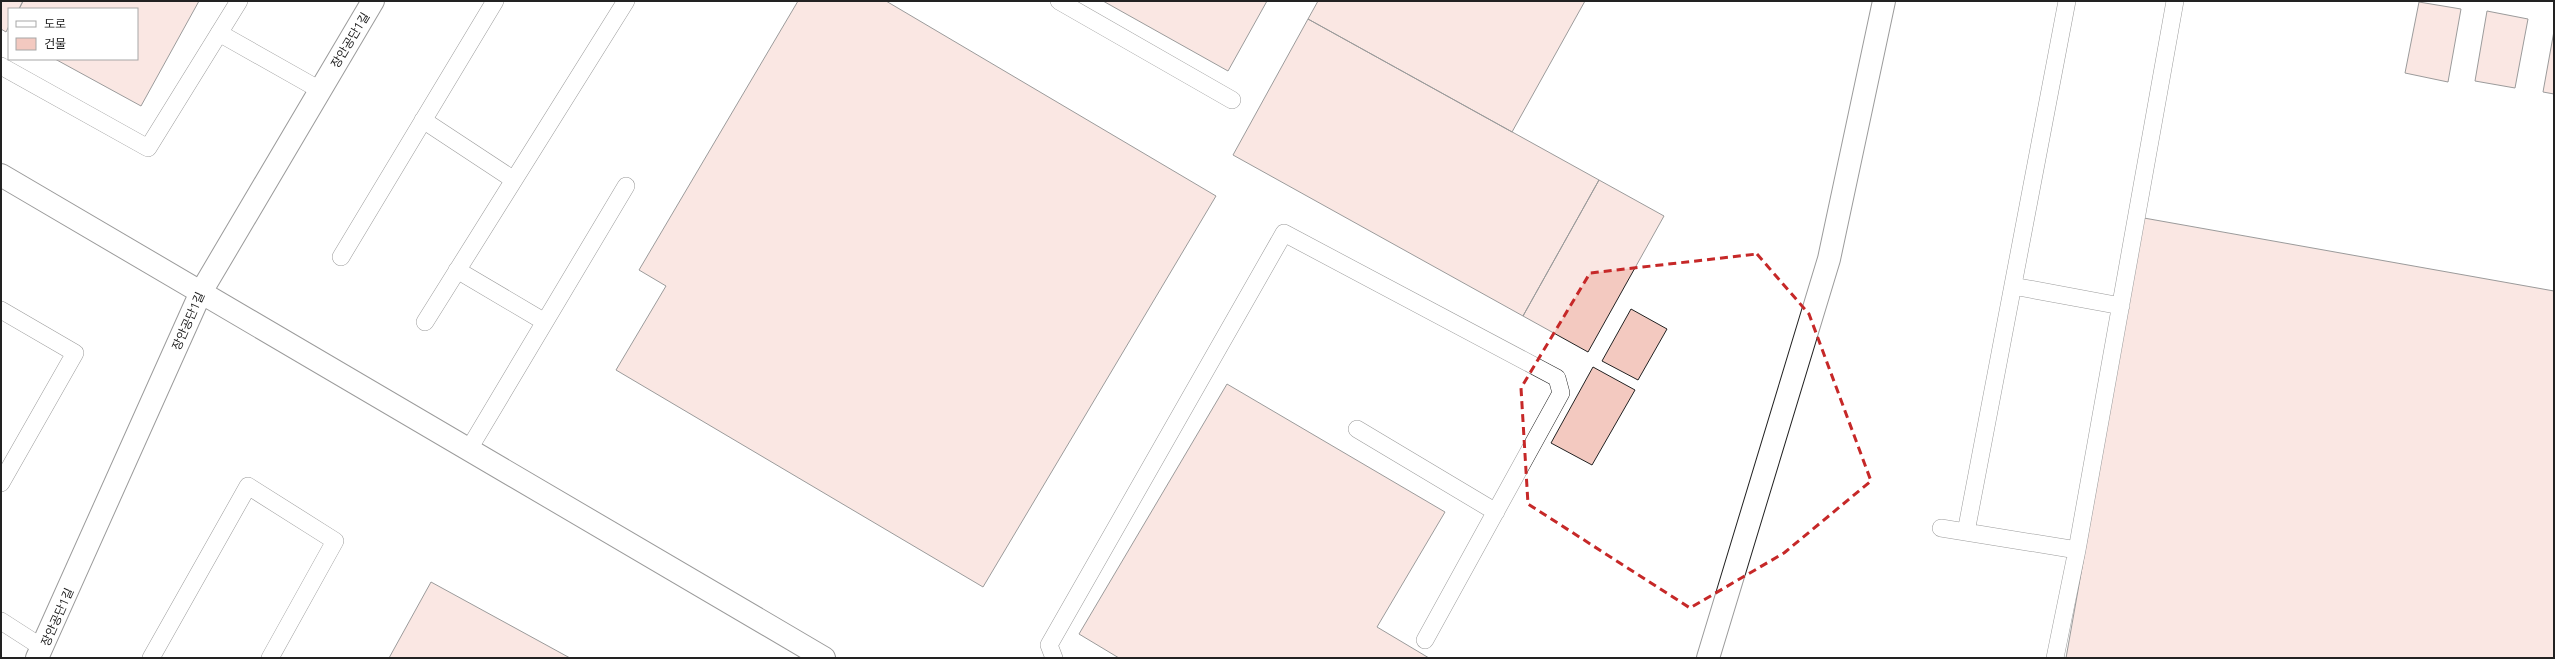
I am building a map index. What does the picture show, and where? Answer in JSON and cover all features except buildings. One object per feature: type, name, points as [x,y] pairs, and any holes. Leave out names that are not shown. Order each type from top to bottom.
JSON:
[{"type":"street","name":"장안공단1길","points":[[40,653],[201,292],[373,1]]},
{"type":"street","points":[[1708,658],[1829,259],[1884,1]]},
{"type":"street","points":[[1,175],[824,658]]},
{"type":"lane","points":[[1,66],[148,148],[239,1]]},
{"type":"lane","points":[[341,257],[495,1]]},
{"type":"lane","points":[[425,322],[626,1]]},
{"type":"lane","points":[[1059,1],[1232,100]]},
{"type":"lane","points":[[1966,532],[2067,1]]},
{"type":"lane","points":[[2055,658],[2077,550],[2175,1]]},
{"type":"lane","points":[[219,33],[320,90]]},
{"type":"lane","points":[[423,120],[514,180]]},
{"type":"lane","points":[[468,449],[626,186]]},
{"type":"lane","points":[[1054,658],[1049,645],[1284,233],[1557,378],[1561,393],[1425,640]]},
{"type":"lane","points":[[458,270],[544,322]]},
{"type":"lane","points":[[2013,286],[2121,306]]},
{"type":"lane","points":[[1,310],[75,353],[1,483]]},
{"type":"lane","points":[[1357,429],[1496,512]]},
{"type":"lane","points":[[151,658],[248,486],[335,541],[270,658]]},
{"type":"lane","points":[[1941,528],[2077,550]]},
{"type":"lane","points":[[1,621],[40,653]]},
{"type":"highlighted area","points":[[1757,254],[1809,314],[1871,481],[1784,553],[1690,608],[1528,504],[1521,388],[1590,273]]}]
